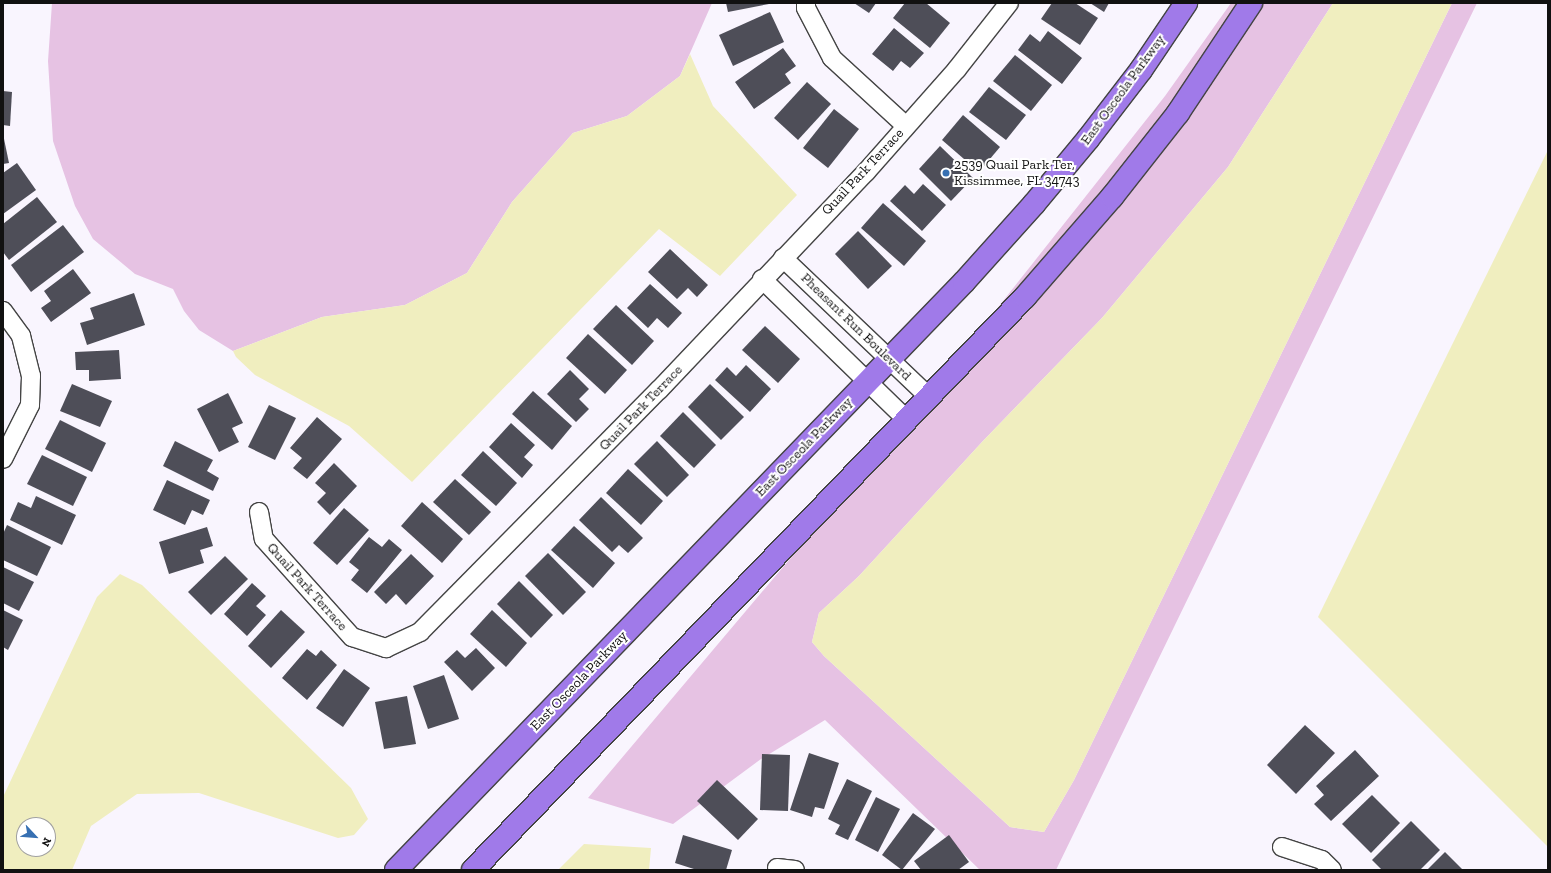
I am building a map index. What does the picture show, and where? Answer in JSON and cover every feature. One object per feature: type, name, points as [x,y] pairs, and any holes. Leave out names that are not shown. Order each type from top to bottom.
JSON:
[{"type":"main road","name":"East Osceola Parkway","points":[[396,870],[867,382],[1034,204],[1141,70],[1186,3]]},
{"type":"main road","points":[[473,870],[1025,297],[1112,197],[1178,113],[1251,3]]},
{"type":"street","points":[[806,3],[806,8],[832,58],[906,126]]},
{"type":"street","name":"Quail Park Terrace","points":[[259,512],[264,539],[352,637],[386,648],[420,632],[653,396],[783,258],[957,69],[1009,3]]},
{"type":"street","name":"Pheasant Run Boulevard","points":[[783,258],[929,397]]},
{"type":"street","points":[[762,279],[906,419]]},
{"type":"street","points":[[3,312],[21,336],[31,376],[30,405],[3,459]]},
{"type":"street","points":[[1282,847],[1322,860],[1332,870]]},
{"type":"street","points":[[777,868],[795,870]]},
{"type":"shaded area","points":[[52,3],[712,3],[680,76],[627,116],[573,133],[512,202],[467,273],[405,305],[322,317],[233,351],[199,330],[184,311],[173,289],[135,274],[93,239],[75,206],[53,141],[48,61]]},
{"type":"shaded area","points":[[1231,3],[1239,3],[1169,107],[1104,191],[984,325],[1165,96]]},
{"type":"shaded area","points":[[1263,3],[1333,3],[1228,167],[1102,318],[982,442],[859,576],[819,613],[812,642],[824,656],[1010,827],[1044,832],[1074,780],[1452,3],[1477,3],[1056,870],[980,870],[825,720],[761,759],[673,824],[588,798],[816,528],[1186,118]]},
{"type":"shaded area","points":[[1333,3],[1452,3],[1074,780],[1044,832],[1010,827],[824,656],[812,642],[819,613],[859,576],[982,442],[1102,318],[1228,167]]},
{"type":"shaded area","points":[[690,54],[713,106],[797,195],[720,276],[659,229],[412,482],[349,426],[255,375],[236,357],[233,351],[322,317],[405,305],[467,273],[512,202],[573,133],[627,116],[680,76]]},
{"type":"shaded area","points":[[1548,150],[1548,847],[1318,617]]},
{"type":"shaded area","points":[[120,574],[142,585],[351,788],[368,819],[354,835],[338,838],[199,793],[137,794],[91,826],[72,870],[3,870],[3,797],[97,597]]},
{"type":"shaded area","points":[[584,844],[651,848],[649,870],[558,870]]},
{"type":"building","points":[[726,3],[769,3],[769,4],[728,12]]},
{"type":"building","points":[[854,3],[876,3],[869,13]]},
{"type":"building","points":[[905,3],[926,3],[950,23],[930,48],[893,18]]},
{"type":"building","points":[[1052,3],[1075,3],[1098,18],[1080,45],[1041,19]]},
{"type":"building","points":[[1090,3],[1109,3],[1104,12]]},
{"type":"building","points":[[770,12],[784,42],[733,66],[719,35]]},
{"type":"building","points":[[894,28],[924,53],[910,68],[901,61],[893,71],[872,54]]},
{"type":"building","points":[[1048,31],[1082,58],[1062,84],[1018,50],[1030,34],[1040,42]]},
{"type":"building","points":[[783,48],[796,66],[785,74],[791,83],[754,109],[735,82]]},
{"type":"building","points":[[1015,55],[1052,85],[1031,111],[993,81]]},
{"type":"building","points":[[807,82],[831,104],[798,140],[774,118]]},
{"type":"building","points":[[989,87],[1026,115],[1006,140],[969,112]]},
{"type":"building","points":[[3,91],[12,92],[10,126],[3,125]]},
{"type":"building","points":[[834,109],[859,129],[828,168],[803,148]]},
{"type":"building","points":[[963,115],[1000,147],[979,172],[942,140]]},
{"type":"building","points":[[3,134],[9,163],[3,164]]},
{"type":"building","name":"2539 Quail Park Ter, Kissimmee, FL 34743","points":[[940,146],[973,178],[951,201],[919,169]]},
{"type":"building","points":[[17,163],[36,190],[3,214],[3,173]]},
{"type":"building","points":[[923,184],[946,205],[922,231],[890,201],[905,185],[914,194]]},
{"type":"building","points":[[37,197],[57,222],[9,260],[3,252],[3,224]]},
{"type":"building","points":[[883,203],[926,241],[904,266],[861,228]]},
{"type":"building","points":[[63,225],[84,252],[31,292],[11,265]]},
{"type":"building","points":[[858,231],[892,266],[868,289],[835,254]]},
{"type":"building","points":[[670,249],[708,285],[697,297],[688,288],[677,299],[648,272]]},
{"type":"building","points":[[73,269],[91,293],[51,322],[41,308],[51,301],[44,291]]},
{"type":"building","points":[[650,284],[682,313],[668,328],[657,318],[648,328],[627,308]]},
{"type":"building","points":[[134,293],[145,325],[87,345],[80,323],[94,319],[90,308]]},
{"type":"building","points":[[616,305],[654,341],[632,365],[593,329]]},
{"type":"building","points":[[765,326],[800,359],[778,383],[742,350]]},
{"type":"building","points":[[588,334],[627,370],[605,394],[566,358]]},
{"type":"building","points":[[119,350],[121,379],[89,381],[89,370],[76,370],[75,352]]},
{"type":"building","points":[[746,365],[771,389],[750,412],[715,380],[727,367],[736,376]]},
{"type":"building","points":[[570,370],[589,389],[579,399],[589,409],[576,422],[547,394]]},
{"type":"building","points":[[72,384],[112,401],[100,427],[60,411]]},
{"type":"building","points":[[710,384],[744,417],[721,440],[688,407]]},
{"type":"building","points":[[533,391],[572,426],[552,450],[512,414]]},
{"type":"building","points":[[228,393],[243,423],[232,428],[239,442],[219,452],[197,409]]},
{"type":"building","points":[[269,405],[296,418],[275,460],[248,447]]},
{"type":"building","points":[[683,412],[716,445],[694,468],[660,436]]},
{"type":"building","points":[[317,417],[342,439],[307,479],[293,468],[302,458],[290,448]]},
{"type":"building","points":[[60,420],[106,443],[92,472],[45,449]]},
{"type":"building","points":[[511,423],[535,445],[524,457],[533,465],[522,478],[489,447]]},
{"type":"building","points":[[175,441],[213,460],[207,471],[219,478],[213,491],[163,466]]},
{"type":"building","points":[[657,441],[689,475],[667,497],[634,464]]},
{"type":"building","points":[[483,451],[517,483],[496,506],[461,475]]},
{"type":"building","points":[[42,455],[87,477],[73,506],[27,484]]},
{"type":"building","points":[[334,463],[357,486],[330,515],[317,502],[326,493],[315,483]]},
{"type":"building","points":[[628,469],[663,501],[641,525],[606,493]]},
{"type":"building","points":[[455,479],[491,512],[469,535],[433,502]]},
{"type":"building","points":[[167,480],[210,500],[203,515],[192,510],[185,525],[153,510]]},
{"type":"building","points":[[36,496],[76,515],[62,545],[10,520],[18,502],[31,508]]},
{"type":"building","points":[[601,497],[643,538],[628,553],[619,545],[612,552],[579,520]]},
{"type":"building","points":[[422,502],[463,539],[442,563],[401,526]]},
{"type":"building","points":[[344,508],[369,530],[337,565],[313,543]]},
{"type":"building","points":[[7,525],[51,547],[37,576],[3,560],[3,534]]},
{"type":"building","points":[[574,526],[615,563],[593,588],[551,550]]},
{"type":"building","points":[[207,527],[213,546],[200,550],[204,563],[169,574],[159,542]]},
{"type":"building","points":[[369,537],[382,547],[389,539],[402,550],[367,593],[351,580],[359,570],[349,562]]},
{"type":"building","points":[[548,553],[586,592],[563,615],[525,576]]},
{"type":"building","points":[[411,554],[434,576],[406,605],[396,594],[386,604],[374,592]]},
{"type":"building","points":[[225,556],[248,579],[211,615],[188,592]]},
{"type":"building","points":[[3,567],[34,582],[19,611],[3,603]]},
{"type":"building","points":[[519,581],[553,615],[531,638],[497,604]]},
{"type":"building","points":[[252,583],[266,596],[256,606],[266,615],[247,636],[224,614]]},
{"type":"building","points":[[3,610],[23,620],[8,650],[3,647]]},
{"type":"building","points":[[281,610],[305,632],[271,668],[248,646]]},
{"type":"building","points":[[492,610],[527,643],[506,667],[470,634]]},
{"type":"building","points":[[476,648],[495,668],[472,691],[444,662],[457,650],[465,658]]},
{"type":"building","points":[[307,649],[316,656],[321,650],[337,665],[307,700],[282,678]]},
{"type":"building","points":[[344,669],[370,688],[343,727],[316,708]]},
{"type":"building","points":[[444,675],[459,719],[428,729],[413,686]]},
{"type":"building","points":[[407,696],[416,744],[384,749],[375,702]]},
{"type":"building","points":[[1305,725],[1335,753],[1296,794],[1267,765]]},
{"type":"building","points":[[1355,750],[1379,776],[1331,821],[1314,804],[1324,795],[1316,786]]},
{"type":"building","points":[[809,753],[839,763],[824,809],[815,807],[812,817],[790,810]]},
{"type":"building","points":[[762,754],[790,755],[788,811],[760,810]]},
{"type":"building","points":[[847,779],[872,791],[848,840],[835,834],[840,825],[828,819]]},
{"type":"building","points":[[717,780],[758,819],[738,840],[697,801]]},
{"type":"building","points":[[1372,795],[1400,823],[1371,853],[1342,824]]},
{"type":"building","points":[[876,797],[900,809],[878,852],[855,840]]},
{"type":"building","points":[[913,813],[935,829],[902,870],[882,855]]},
{"type":"building","points":[[1411,821],[1440,850],[1420,870],[1382,870],[1372,860]]},
{"type":"building","points":[[683,835],[732,850],[726,870],[697,870],[675,863]]},
{"type":"building","points":[[949,835],[969,862],[958,870],[921,870],[914,861]]},
{"type":"building","points":[[1445,852],[1463,870],[1427,870]]},
{"type":"place","name":"2539 Quail Park Ter, Kissimmee, FL 34743","points":[[946,173]]}]
